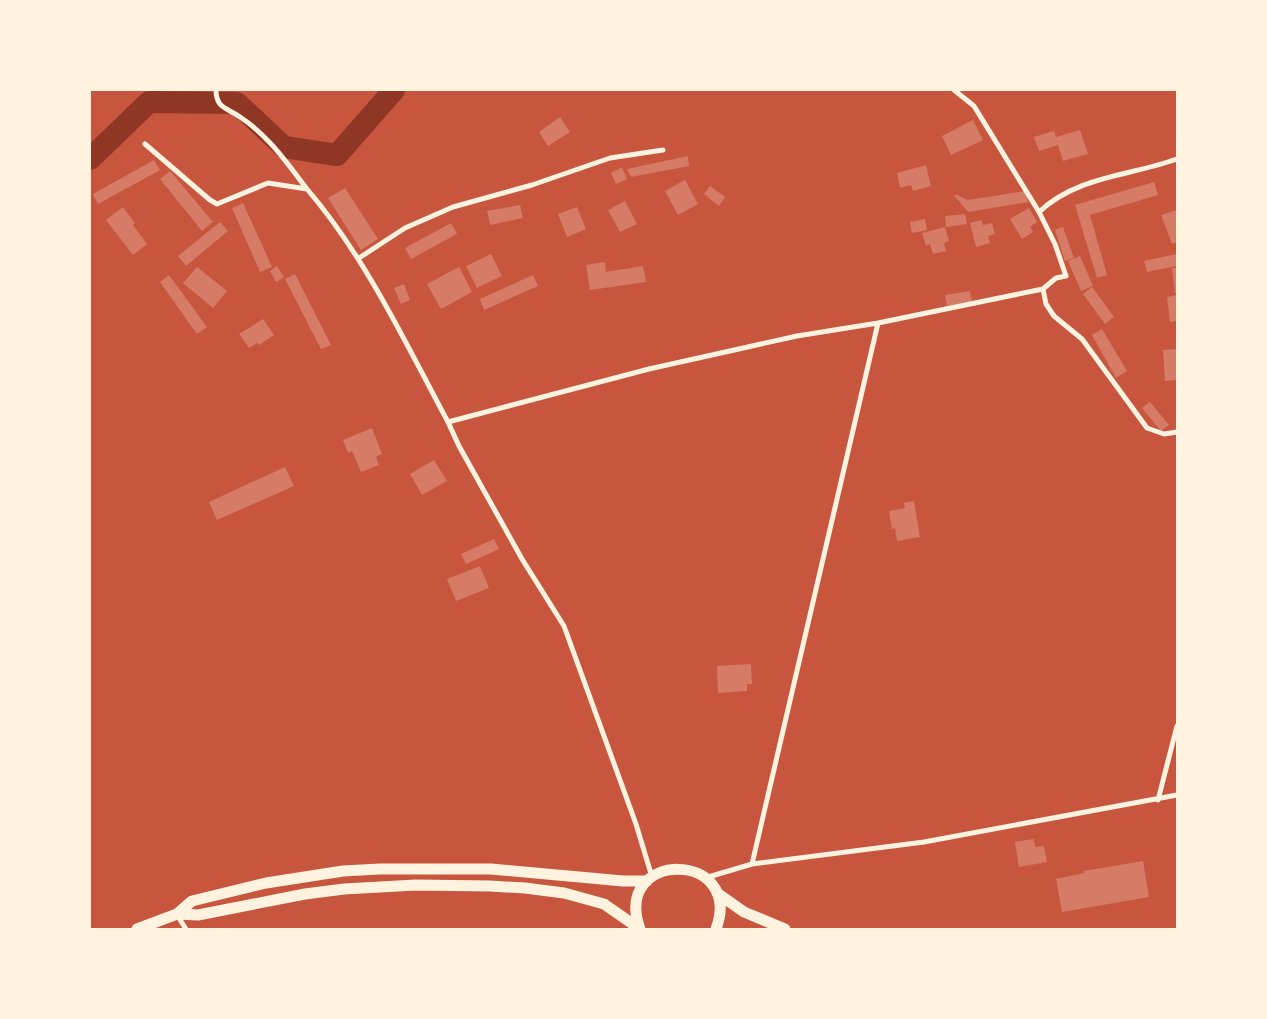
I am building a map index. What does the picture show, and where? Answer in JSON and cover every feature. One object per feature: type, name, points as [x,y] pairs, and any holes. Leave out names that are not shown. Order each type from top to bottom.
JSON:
[{"type":"main road","points":[[640,929],[636,910],[637,900],[649,879],[660,872],[679,868],[688,869],[705,878],[717,893],[744,912],[785,929]]},
{"type":"main road","points":[[137,929],[177,914],[192,901],[266,883],[343,871],[490,869],[623,881],[649,879]]},
{"type":"main road","points":[[177,914],[198,915],[305,894],[344,889],[416,885],[490,886],[564,893],[604,904],[640,929]]},
{"type":"main road","points":[[716,929],[721,911],[717,893]]},
{"type":"street","points":[[216,90],[216,96],[223,109],[239,116],[257,130],[277,150],[329,214],[359,258],[448,422],[459,446],[522,559],[564,626],[636,824],[649,879]]},
{"type":"street","points":[[448,422],[649,369],[797,336],[878,323],[1043,289],[1056,278],[1066,276],[1039,212],[974,106],[954,90]]},
{"type":"street","points":[[145,144],[217,204],[268,182],[307,189]]},
{"type":"street","points":[[359,258],[405,228],[453,207],[532,184],[610,158],[663,150]]},
{"type":"street","points":[[1039,212],[1060,195],[1105,177],[1177,159]]},
{"type":"street","points":[[1043,289],[1046,304],[1054,316],[1082,339],[1148,428],[1164,434],[1177,432]]},
{"type":"street","points":[[752,864],[878,323]]},
{"type":"street","points":[[1158,800],[1177,726]]},
{"type":"street","points":[[705,878],[752,864],[924,842],[1177,795]]},
{"type":"street","points":[[177,914],[186,929]]},
{"type":"building","points":[[560,117],[570,132],[548,146],[539,132]]},
{"type":"building","points":[[973,120],[983,140],[951,155],[942,136]]},
{"type":"building","points":[[1080,130],[1088,154],[1063,161],[1058,145],[1039,151],[1034,137],[1054,131],[1056,137]]},
{"type":"building","points":[[688,156],[689,166],[631,177],[627,169]]},
{"type":"building","points":[[154,160],[160,170],[98,204],[93,194]]},
{"type":"building","points":[[926,165],[931,186],[913,191],[911,185],[900,188],[897,173]]},
{"type":"building","points":[[622,167],[627,179],[616,184],[611,173]]},
{"type":"building","points":[[170,171],[213,222],[202,231],[160,179]]},
{"type":"building","points":[[685,180],[698,204],[678,215],[665,191]]},
{"type":"building","points":[[1154,182],[1158,195],[1090,215],[1107,275],[1097,278],[1075,205]]},
{"type":"building","points":[[710,186],[725,197],[719,206],[704,194]]},
{"type":"building","points":[[345,188],[378,239],[361,250],[328,198]]},
{"type":"building","points":[[1026,191],[1028,202],[968,212],[954,195],[968,200]]},
{"type":"building","points":[[625,201],[637,224],[620,232],[608,210]]},
{"type":"building","points":[[243,203],[272,267],[260,272],[232,208]]},
{"type":"building","points":[[520,205],[523,218],[490,225],[487,211]]},
{"type":"building","points":[[123,207],[147,244],[133,255],[106,220]]},
{"type":"building","points":[[577,207],[586,229],[567,237],[558,214]]},
{"type":"building","points":[[1029,208],[1037,222],[1030,227],[1033,232],[1022,239],[1010,219]]},
{"type":"building","points":[[1177,210],[1177,242],[1172,244],[1161,215]]},
{"type":"building","points":[[965,214],[967,224],[946,227],[945,216]]},
{"type":"building","points":[[925,219],[927,230],[912,233],[910,222]]},
{"type":"building","points":[[981,220],[983,225],[992,223],[995,234],[988,236],[990,243],[976,247],[970,223]]},
{"type":"building","points":[[220,222],[228,231],[186,266],[178,256]]},
{"type":"building","points":[[451,223],[457,234],[411,259],[405,248]]},
{"type":"building","points":[[945,227],[949,241],[944,243],[946,251],[933,254],[930,244],[926,246],[922,233]]},
{"type":"building","points":[[1063,227],[1074,258],[1065,261],[1055,230]]},
{"type":"building","points":[[491,254],[502,276],[477,288],[466,266]]},
{"type":"building","points":[[1177,254],[1177,266],[1147,272],[1144,261]]},
{"type":"building","points":[[1080,256],[1093,286],[1081,291],[1068,261]]},
{"type":"building","points":[[605,262],[606,272],[643,266],[646,282],[590,290],[586,265]]},
{"type":"building","points":[[277,266],[284,277],[276,282],[270,271]]},
{"type":"building","points":[[197,267],[227,291],[213,308],[183,283]]},
{"type":"building","points":[[459,267],[472,292],[441,309],[427,284]]},
{"type":"building","points":[[1172,268],[1177,268],[1177,293],[1175,293]]},
{"type":"building","points":[[295,274],[331,345],[321,349],[285,279]]},
{"type":"building","points":[[169,275],[207,327],[197,334],[160,282]]},
{"type":"building","points":[[533,275],[538,286],[484,310],[480,299]]},
{"type":"building","points":[[404,284],[410,300],[401,304],[394,288]]},
{"type":"building","points":[[1092,287],[1114,317],[1105,324],[1083,294]]},
{"type":"building","points":[[970,291],[972,301],[947,306],[945,295]]},
{"type":"building","points":[[1177,295],[1177,321],[1170,322],[1167,297]]},
{"type":"building","points":[[263,319],[274,335],[259,345],[257,343],[249,348],[239,334]]},
{"type":"building","points":[[1102,329],[1127,371],[1116,378],[1092,335]]},
{"type":"building","points":[[1177,349],[1177,380],[1165,381],[1163,350]]},
{"type":"building","points":[[1150,402],[1169,425],[1161,431],[1142,408]]},
{"type":"building","points":[[372,428],[382,454],[376,457],[379,465],[361,472],[352,451],[348,453],[343,440]]},
{"type":"building","points":[[434,460],[447,481],[422,495],[410,474]]},
{"type":"building","points":[[285,467],[294,486],[217,520],[209,502]]},
{"type":"building","points":[[914,501],[920,537],[897,541],[895,528],[892,529],[889,511],[905,508],[904,503]]},
{"type":"building","points":[[494,539],[499,549],[466,564],[461,554]]},
{"type":"building","points":[[480,566],[489,588],[456,601],[447,579]]},
{"type":"building","points":[[751,664],[752,684],[747,684],[747,691],[718,693],[717,666]]},
{"type":"building","points":[[1034,839],[1035,847],[1044,846],[1047,862],[1019,867],[1015,842]]},
{"type":"building","points":[[1143,861],[1149,897],[1062,912],[1056,879],[1084,873],[1084,871]]},
{"type":"waterway","points":[[90,159],[149,102],[237,103],[284,147],[337,155],[394,90]]}]
